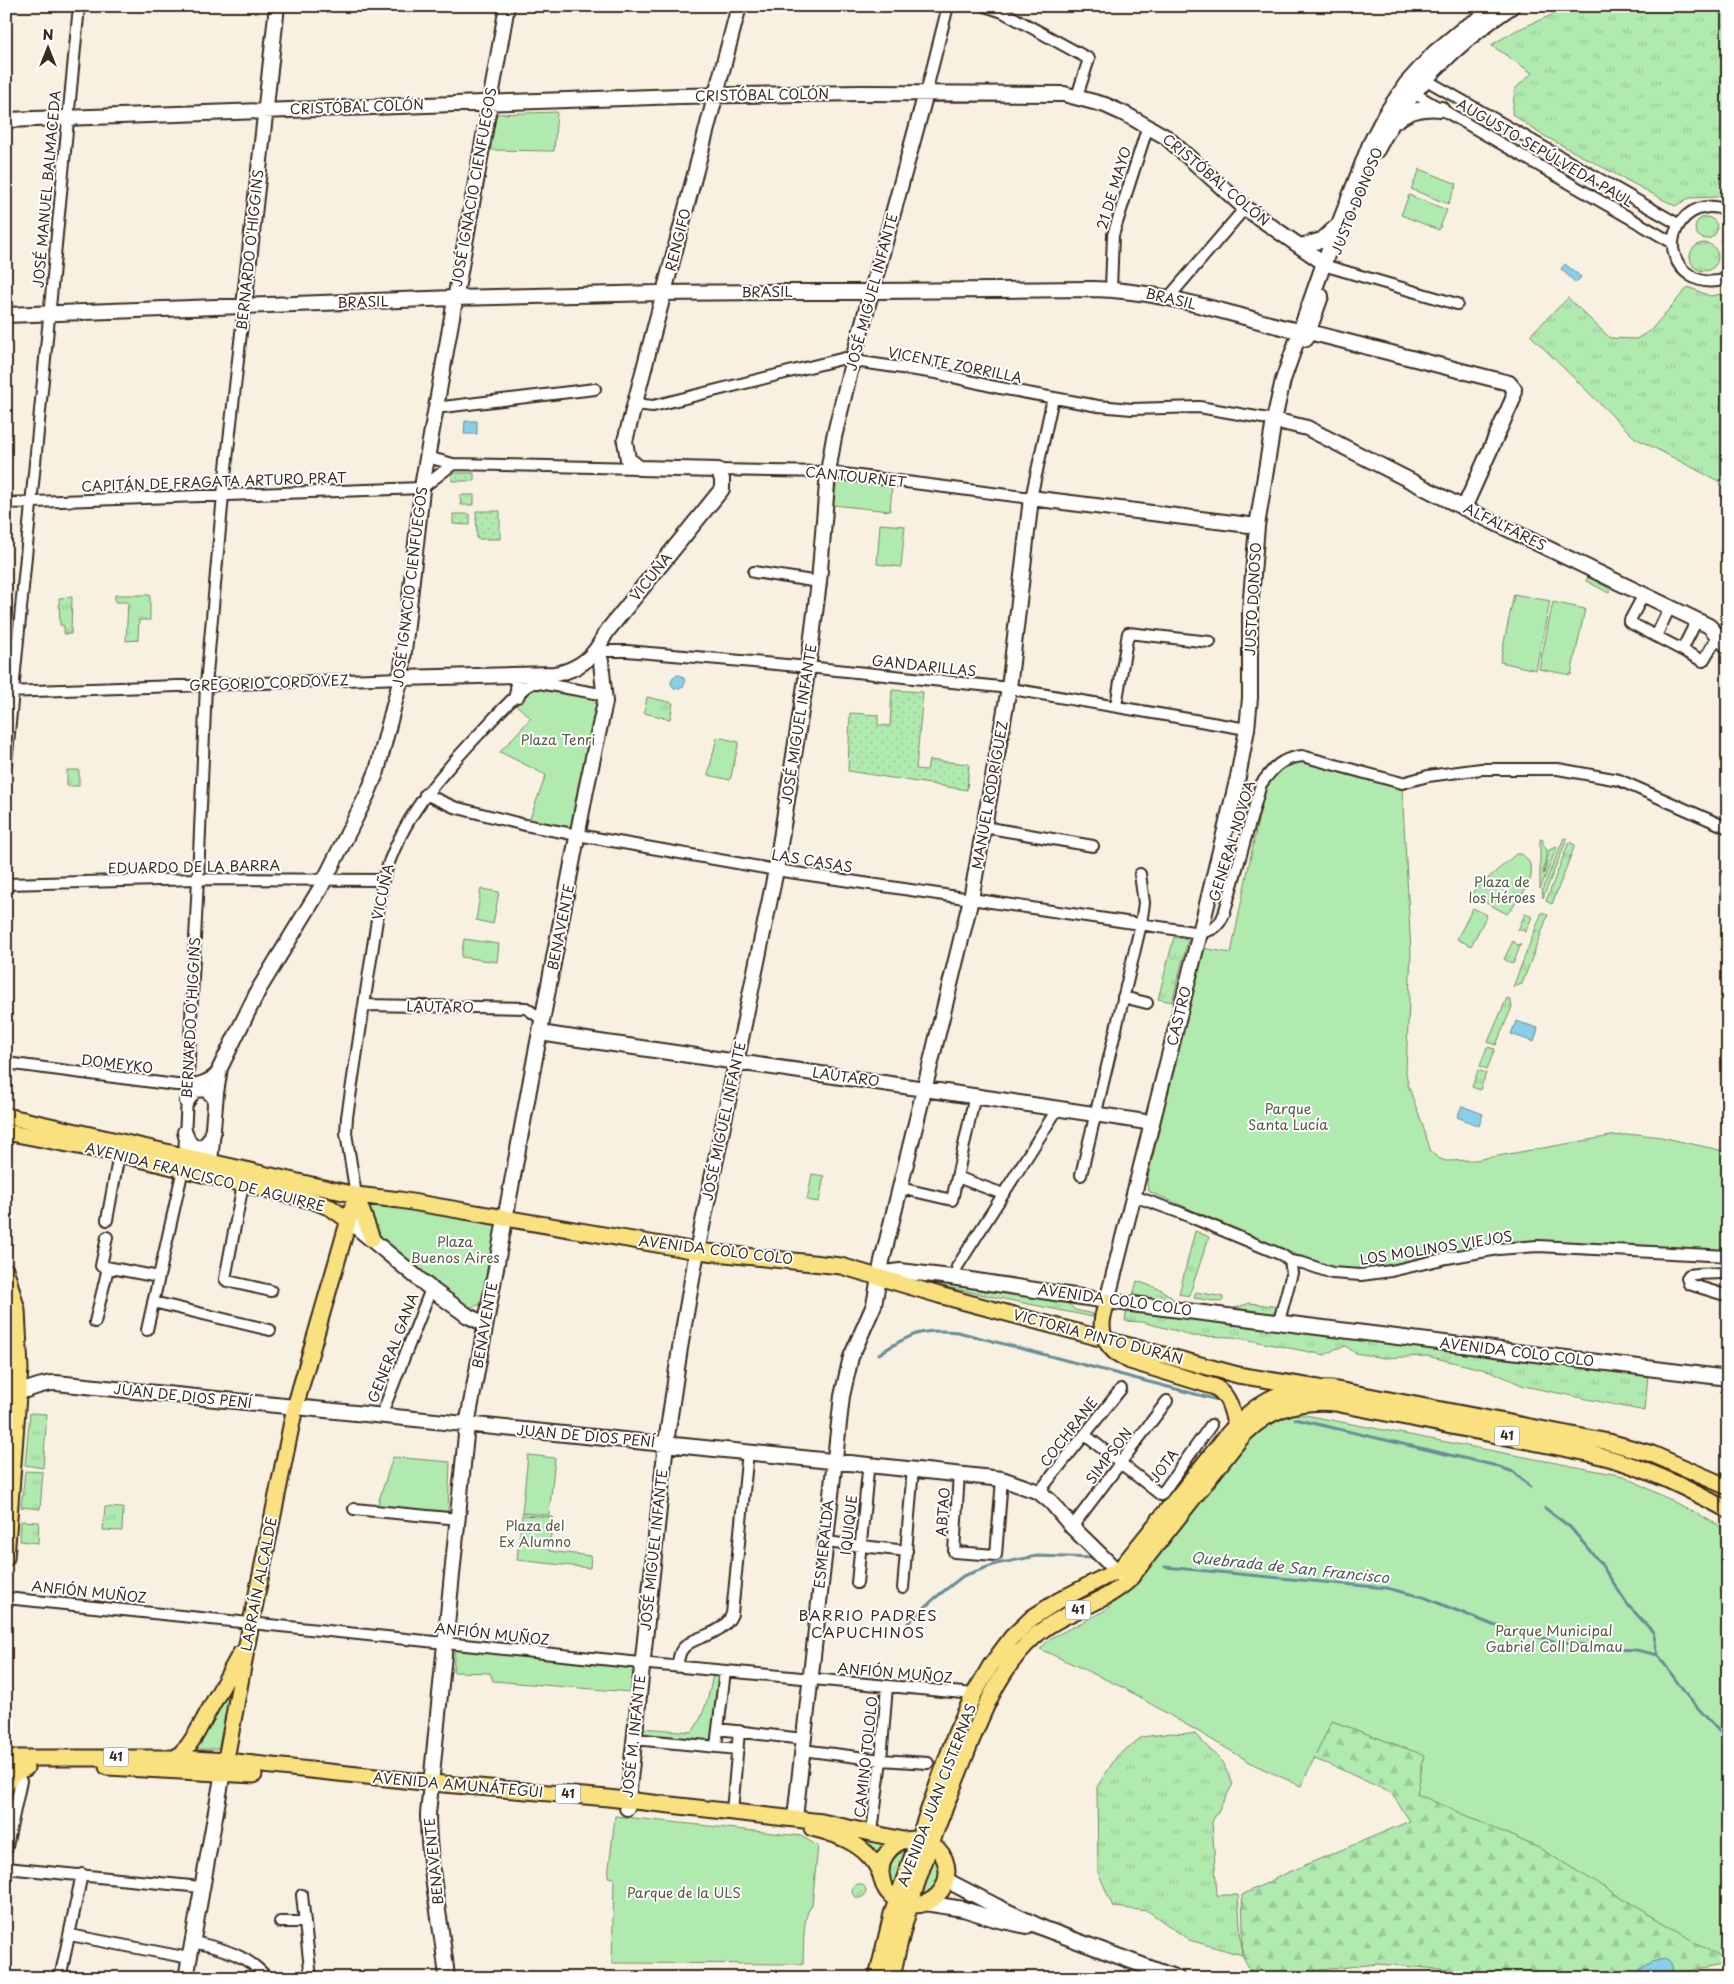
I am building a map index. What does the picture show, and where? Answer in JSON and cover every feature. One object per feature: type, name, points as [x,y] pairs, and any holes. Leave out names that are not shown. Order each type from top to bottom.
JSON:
[{"type":"main road","name":"AVENIDA FRANCISCO DE AGUIRRE","points":[[6,1116],[187,1166],[244,1184],[314,1201],[331,1208],[348,1220]]},
{"type":"main road","name":"AVENIDA FRANCISCO DE AGUIRRE","points":[[6,1132],[187,1166]]},
{"type":"main road","name":"AVENIDA FRANCISCO DE AGUIRRE","points":[[210,1163],[356,1195],[400,1200],[506,1219]]},
{"type":"main road","points":[[187,1166],[210,1163]]},
{"type":"main road","name":"LARRAÍN ALCALDE","points":[[225,1767],[247,1641],[295,1408],[356,1195]]},
{"type":"main road","points":[[356,1195],[372,1239]]},
{"type":"main road","name":"AVENIDA COLO COLO","points":[[506,1219],[697,1251],[841,1266],[880,1276]]},
{"type":"main road","points":[[6,1271],[17,1310],[20,1370],[12,1394],[6,1558]]},
{"type":"main road","name":"VICTORIA PINTO DURÁN","points":[[880,1276],[939,1295],[1238,1375],[1318,1388]]},
{"type":"main road","points":[[1107,1301],[1103,1316],[1103,1337],[1115,1352],[1130,1361],[1215,1387],[1228,1399],[1236,1425]]},
{"type":"main road","points":[[1170,1372],[1238,1375]]},
{"type":"main road","name":"AVENIDA JUAN CISTERNAS","points":[[892,1978],[903,1902],[919,1842],[956,1733],[974,1694],[1000,1652],[1033,1617],[1058,1601],[1123,1577],[1130,1559],[1236,1425],[1251,1410],[1270,1398],[1291,1390],[1318,1388]]},
{"type":"main road","name":"41","points":[[1318,1388],[1365,1395],[1609,1442],[1652,1454],[1728,1487]]},
{"type":"main road","name":"AVENIDA JUAN CISTERNAS","points":[[919,1842],[967,1751],[994,1692],[1008,1668],[1028,1643],[1058,1619],[1108,1597],[1239,1440],[1258,1422],[1276,1411],[1307,1402],[1335,1403],[1593,1454],[1653,1473],[1728,1510]]},
{"type":"main road","points":[[176,1758],[188,1746],[196,1734],[247,1641]]},
{"type":"main road","name":"AVENIDA AMUNÁTEGUI","points":[[6,1758],[176,1758],[225,1767],[431,1788],[795,1818],[919,1842]]},
{"type":"main road","name":"AVENIDA AMUNÁTEGUI","points":[[6,1768],[18,1778],[95,1767],[225,1767]]},
{"type":"main road","name":"AVENIDA AMUNÁTEGUI","points":[[627,1804],[819,1830],[845,1838],[857,1846],[878,1866],[882,1878]]},
{"type":"main road","points":[[882,1878],[882,1866],[887,1854],[896,1845],[919,1842],[943,1857],[946,1868],[946,1880],[938,1894],[925,1903],[903,1902]]},
{"type":"main road","name":"41","points":[[882,1878],[886,1890],[903,1902]]},
{"type":"main road","name":"AVENIDA JUAN CISTERNAS","points":[[877,1978],[892,1914],[903,1902]]},
{"type":"street","name":"JOSÉ MANUEL BALMACEDA","points":[[31,502],[79,6]]},
{"type":"street","name":"BERNARDO O'HIGGINS","points":[[147,1330],[187,1166],[185,1132],[206,685],[223,495],[276,6]]},
{"type":"street","name":"JOSÉ IGNACIO CIENFUEGOS","points":[[210,1163],[220,1068],[258,989],[326,880],[373,781],[401,678],[422,488],[507,6]]},
{"type":"street","name":"RENGIFO","points":[[639,468],[628,459],[625,448],[739,6]]},
{"type":"street","name":"JOSÉ MIGUEL INFANTE","points":[[642,1663],[666,1443],[697,1251],[776,870],[808,667],[819,582],[828,472],[838,419],[853,359],[926,94],[948,6]]},
{"type":"street","points":[[985,6],[1003,12],[1089,59],[1077,96]]},
{"type":"street","name":"JUSTO DONOSO","points":[[1247,730],[1250,698],[1250,610],[1257,526],[1274,420],[1284,380],[1303,348],[1304,332],[1341,218],[1377,129],[1448,40],[1481,17],[1501,6]]},
{"type":"street","name":"JUSTO DONOSO","points":[[1420,76],[1512,6]]},
{"type":"street","name":"AUGUSTO SEPÚLVEDA PAUL","points":[[1420,76],[1678,224]]},
{"type":"street","name":"JUSTO DONOSO","points":[[1327,265],[1374,156],[1409,90]]},
{"type":"street","name":"AUGUSTO SEPÚLVEDA PAUL","points":[[1409,90],[1673,243]]},
{"type":"street","name":"CRISTÓBAL COLÓN","points":[[6,120],[715,95],[1053,93],[1077,96],[1105,105],[1166,137],[1245,208],[1327,265],[1457,304]]},
{"type":"street","points":[[1391,125],[1414,111],[1428,108],[1441,109]]},
{"type":"street","points":[[1491,138],[1500,122]]},
{"type":"street","name":"21 DE MAYO","points":[[1111,290],[1113,235],[1148,126]]},
{"type":"street","points":[[1728,198],[1724,209],[1709,206],[1687,214],[1678,224],[1674,236],[1673,249],[1677,262],[1685,272],[1696,279],[1709,282],[1728,278]]},
{"type":"street","points":[[1169,297],[1245,208]]},
{"type":"street","points":[[1301,246],[1316,243],[1327,237],[1336,228],[1341,218]]},
{"type":"street","name":"BRASIL","points":[[6,315],[454,298],[665,293],[1111,290],[1169,297],[1509,383],[1514,390],[1513,399],[1464,508]]},
{"type":"street","name":"VICENTE ZORRILLA","points":[[635,404],[653,406],[836,358],[845,358],[936,373],[995,387],[1112,408],[1199,407],[1274,420]]},
{"type":"street","points":[[443,407],[596,389]]},
{"type":"street","name":"MANUEL RODRÍGUEZ","points":[[880,1276],[971,899],[1009,688],[1031,498],[1053,398]]},
{"type":"street","name":"ALFALFARES","points":[[1274,420],[1307,428],[1464,508],[1697,620],[1709,626],[1728,647]]},
{"type":"street","name":"CANTOURNET","points":[[427,457],[453,464],[828,472],[1257,526]]},
{"type":"street","points":[[422,488],[453,464]]},
{"type":"street","name":"VICUÑA","points":[[532,675],[565,673],[576,668],[596,651],[608,630],[718,495],[722,484],[721,474],[718,470]]},
{"type":"street","name":"CAPITÁN DE FRAGATA ARTURO PRAT","points":[[6,503],[422,488]]},
{"type":"street","points":[[6,764],[10,692],[31,502]]},
{"type":"street","points":[[754,572],[819,582]]},
{"type":"street","points":[[1644,594],[1630,622],[1703,661],[1718,636]]},
{"type":"street","points":[[1656,636],[1670,608]]},
{"type":"street","points":[[1682,650],[1697,620]]},
{"type":"street","points":[[1116,706],[1128,633],[1210,642]]},
{"type":"street","name":"GANDARILLAS","points":[[596,651],[627,651],[808,667],[1009,688],[1247,730]]},
{"type":"street","name":"BENAVENTE","points":[[447,1978],[444,1940],[428,1837],[428,1814],[467,1426],[541,1026],[606,695],[601,661],[596,651]]},
{"type":"street","points":[[511,675],[516,678],[519,685],[517,695]]},
{"type":"street","name":"GREGORIO CORDOVEZ","points":[[10,692],[532,675]]},
{"type":"street","name":"VICUÑA","points":[[356,1195],[346,1126],[383,880],[396,846],[425,794],[440,775],[517,695],[532,683],[606,695]]},
{"type":"street","name":"CASTRO","points":[[1107,1301],[1200,933],[1238,777],[1247,730]]},
{"type":"street","name":"GENERAL NOVOA","points":[[1200,933],[1220,926],[1261,784],[1273,768],[1287,758],[1302,756],[1402,783],[1428,776],[1481,769],[1558,769],[1619,780],[1728,828]]},
{"type":"street","name":"LAS CASAS","points":[[425,794],[454,807],[525,825],[578,835],[776,870],[1200,933]]},
{"type":"street","points":[[984,827],[1093,846]]},
{"type":"street","points":[[1081,1175],[1141,924],[1144,903],[1140,874]]},
{"type":"street","name":"EDUARDO DE LA BARRA","points":[[6,884],[198,879],[383,880]]},
{"type":"street","points":[[1123,997],[1147,1003]]},
{"type":"street","name":"LAUTARO","points":[[364,1005],[526,1008],[541,1026],[737,1063],[925,1088],[1152,1123]]},
{"type":"street","name":"DOMEYKO","points":[[6,1064],[188,1085],[208,1080],[220,1068]]},
{"type":"street","points":[[187,1101],[194,1090],[206,1089],[214,1097],[215,1104]]},
{"type":"street","points":[[900,1188],[952,1200],[975,1096]]},
{"type":"street","points":[[957,1266],[1058,1108]]},
{"type":"street","points":[[185,1132],[190,1143],[201,1147],[206,1145],[213,1134]]},
{"type":"street","points":[[107,1220],[119,1154]]},
{"type":"street","points":[[957,1177],[1003,1194]]},
{"type":"street","points":[[244,1184],[225,1279],[271,1291]]},
{"type":"street","name":"LOS MOLINOS VIEJOS","points":[[1134,1196],[1282,1255],[1290,1261],[1303,1263],[1332,1273],[1361,1275],[1391,1271],[1498,1249],[1538,1246],[1728,1256]]},
{"type":"street","name":"AVENIDA FRANCISCO DE AGUIRRE","points":[[348,1220],[430,1289],[468,1316],[485,1324]]},
{"type":"street","points":[[107,1237],[102,1267],[159,1277]]},
{"type":"street","points":[[1279,1321],[1292,1273],[1290,1261]]},
{"type":"street","points":[[95,1322],[108,1268]]},
{"type":"street","name":"AVENIDA COLO COLO","points":[[880,1276],[893,1271],[909,1272],[1107,1301],[1728,1378]]},
{"type":"street","points":[[1728,1272],[1697,1273],[1687,1278],[1689,1284],[1728,1296]]},
{"type":"street","name":"ESMERALDA","points":[[795,1818],[833,1460],[845,1375],[854,1349],[872,1311],[880,1276]]},
{"type":"street","name":"GENERAL GANA","points":[[381,1416],[430,1289]]},
{"type":"street","points":[[153,1302],[270,1330]]},
{"type":"street","name":"JUAN DE DIOS PENÍ","points":[[12,1394],[48,1383],[467,1426],[748,1451],[1002,1479],[1039,1492],[1051,1502],[1072,1527],[1123,1577]]},
{"type":"street","name":"COCHRANE","points":[[1039,1492],[1121,1389]]},
{"type":"street","name":"SIMPSON","points":[[1072,1527],[1167,1401]]},
{"type":"street","name":"JOTA","points":[[1085,1435],[1161,1495],[1211,1425]]},
{"type":"street","points":[[677,1666],[684,1648],[721,1628],[728,1622],[732,1614],[748,1451]]},
{"type":"street","points":[[903,1588],[913,1468]]},
{"type":"street","name":"IQUIQUE","points":[[857,1583],[868,1471]]},
{"type":"street","name":"ABTAO","points":[[959,1474],[954,1552],[996,1554],[1002,1479]]},
{"type":"street","points":[[354,1509],[459,1519]]},
{"type":"street","points":[[824,1542],[907,1551]]},
{"type":"street","name":"ANFIÓN MUÑOZ","points":[[6,1598],[642,1663],[974,1694]]},
{"type":"street","name":"JOSÉ M. INFANTE","points":[[627,1804],[642,1663]]},
{"type":"street","points":[[716,1746],[725,1671]]},
{"type":"street","name":"CAMINO TOLOLO","points":[[872,1832],[881,1760],[887,1686]]},
{"type":"street","points":[[718,1729],[739,1731],[881,1760],[928,1763]]},
{"type":"street","points":[[732,1812],[739,1731]]},
{"type":"street","points":[[634,1739],[738,1749]]},
{"type":"street","name":"LARRAÍN ALCALDE","points":[[186,1978],[201,1887],[225,1767]]},
{"type":"street","points":[[6,1852],[18,1778]]},
{"type":"street","points":[[6,1868],[201,1887]]},
{"type":"street","points":[[60,1978],[82,1874]]},
{"type":"street","points":[[946,1880],[1045,1929],[1177,1978]]},
{"type":"street","points":[[302,1895],[311,1978]]},
{"type":"street","points":[[925,1903],[963,1909],[998,1920],[1045,1929]]},
{"type":"street","points":[[280,1922],[304,1922]]},
{"type":"street","points":[[70,1935],[189,1958]]},
{"type":"street","points":[[192,1942],[218,1947],[236,1954],[251,1962],[267,1978]]},
{"type":"green space","points":[[1572,6],[1728,6],[1728,184],[1718,197],[1689,198],[1675,206],[1539,133],[1512,114],[1515,89],[1532,73],[1491,45],[1517,30]]},
{"type":"green space","points":[[557,112],[554,151],[489,150],[496,114]]},
{"type":"green space","points":[[1420,169],[1457,184],[1448,204],[1411,189]]},
{"type":"green space","points":[[1409,195],[1447,210],[1439,230],[1401,215]]},
{"type":"green space","points":[[1706,217],[1714,220],[1717,228],[1714,236],[1706,239],[1698,236],[1695,228],[1698,220]]},
{"type":"green space","points":[[1728,235],[1728,250],[1722,248],[1720,241],[1722,236]]},
{"type":"green space","points":[[1704,243],[1714,247],[1718,257],[1714,267],[1704,271],[1694,267],[1690,257],[1694,247]]},
{"type":"green space","points":[[1688,287],[1710,296],[1728,293],[1728,486],[1635,438],[1530,335],[1568,298],[1610,338],[1636,339],[1650,331]]},
{"type":"green space","points":[[453,473],[474,473],[474,481],[452,481]]},
{"type":"green space","points":[[837,481],[892,486],[890,511],[833,505]]},
{"type":"green space","points":[[460,495],[474,495],[474,505],[461,505]]},
{"type":"green space","points":[[476,511],[500,511],[500,539],[477,539]]},
{"type":"green space","points":[[453,514],[470,514],[470,525],[453,524]]},
{"type":"green space","points":[[880,524],[905,526],[901,567],[877,564]]},
{"type":"green space","points":[[1588,577],[1610,589],[1609,593],[1586,581]]},
{"type":"green space","points":[[1514,594],[1550,601],[1536,670],[1500,662]]},
{"type":"green space","points":[[115,595],[150,595],[150,620],[139,620],[138,640],[126,641],[128,602],[115,602]]},
{"type":"green space","points":[[72,597],[71,634],[64,634],[64,626],[60,625],[59,598]]},
{"type":"green space","points":[[1553,602],[1585,609],[1571,675],[1539,669]]},
{"type":"green space","name":"Plaza Tenri","points":[[534,686],[599,699],[600,705],[575,830],[529,821],[546,775],[500,752],[531,718],[514,703]]},
{"type":"green space","points":[[892,690],[923,692],[916,769],[927,770],[929,760],[969,764],[967,790],[848,771],[850,713],[878,715],[878,725],[890,726]]},
{"type":"green space","points":[[647,697],[673,703],[670,719],[644,713]]},
{"type":"green space","points":[[717,737],[739,742],[730,780],[708,775]]},
{"type":"green space","name":"Parque Santa Lucía","points":[[1302,761],[1402,787],[1411,952],[1406,1072],[1408,1085],[1431,1152],[1438,1158],[1446,1161],[1475,1160],[1611,1136],[1637,1134],[1661,1137],[1728,1152],[1728,1250],[1538,1241],[1497,1244],[1390,1266],[1361,1270],[1333,1268],[1297,1255],[1150,1192],[1147,1181],[1202,948],[1231,953],[1265,786],[1276,771]]},
{"type":"green space","points":[[67,770],[79,770],[79,786],[67,786]]},
{"type":"green space","points":[[1564,838],[1567,839],[1543,898],[1542,890]]},
{"type":"green space","points":[[1540,839],[1543,840],[1543,845],[1547,850],[1543,874],[1549,850],[1557,847],[1540,889]]},
{"type":"green space","points":[[1569,842],[1575,845],[1552,904],[1546,901]]},
{"type":"green space","name":"Plaza de los Héroes","points":[[1516,854],[1522,854],[1528,861],[1531,877],[1524,893],[1507,914],[1470,894]]},
{"type":"green space","points":[[481,889],[499,892],[493,924],[476,920]]},
{"type":"green space","points":[[1473,908],[1487,915],[1471,946],[1457,939]]},
{"type":"green space","points":[[1542,912],[1548,915],[1522,984],[1513,987]]},
{"type":"green space","points":[[1525,914],[1532,917],[1525,933],[1524,930],[1518,930]]},
{"type":"green space","points":[[1174,937],[1188,940],[1172,1002],[1158,999]]},
{"type":"green space","points":[[464,939],[499,944],[497,962],[461,957]]},
{"type":"green space","points":[[1513,941],[1517,945],[1521,944],[1513,964],[1504,959]]},
{"type":"green space","points":[[1507,998],[1510,999],[1512,1007],[1496,1045],[1488,1042]]},
{"type":"green space","points":[[1487,1047],[1495,1049],[1487,1069],[1480,1066]]},
{"type":"green space","points":[[1478,1070],[1486,1073],[1480,1090],[1472,1087]]},
{"type":"green space","points":[[812,1174],[824,1176],[819,1202],[807,1200]]},
{"type":"green space","name":"Plaza Buenos Aires","points":[[367,1202],[495,1220],[497,1230],[482,1304],[468,1308],[375,1233],[365,1210]]},
{"type":"green space","points":[[1195,1231],[1209,1237],[1189,1296],[1179,1294]]},
{"type":"green space","points":[[901,1278],[1064,1299],[1075,1310],[1093,1314],[1093,1317]]},
{"type":"green space","points":[[1137,1281],[1162,1290],[1176,1301],[1133,1295]]},
{"type":"green space","points":[[1196,1292],[1223,1297],[1223,1300],[1221,1302],[1194,1298]]},
{"type":"green space","points":[[1250,1303],[1279,1307],[1277,1315],[1235,1308]]},
{"type":"green space","points":[[1127,1308],[1648,1373],[1645,1411],[1524,1386],[1490,1371],[1427,1356],[1384,1358],[1355,1353],[1346,1346],[1335,1349],[1325,1355],[1233,1337],[1191,1336],[1142,1322],[1125,1321]]},
{"type":"green space","points":[[30,1413],[47,1414],[43,1468],[25,1465]]},
{"type":"green space","name":"Parque Municipal Gabriel Coll Dalmau","points":[[1293,1414],[1624,1476],[1728,1530],[1728,1962],[1539,1848],[1417,1794],[1424,1755],[1332,1721],[1301,1786],[1255,1765],[1122,1687],[1040,1649],[1051,1638],[1106,1610],[1137,1580],[1259,1428],[1279,1417]]},
{"type":"green space","points":[[528,1455],[555,1458],[549,1515],[522,1513]]},
{"type":"green space","points":[[393,1457],[450,1462],[448,1513],[376,1509]]},
{"type":"green space","points":[[25,1471],[43,1472],[40,1509],[21,1507]]},
{"type":"green space","points":[[105,1507],[123,1508],[122,1531],[103,1530]]},
{"type":"green space","name":"Plaza del Ex Alumno","points":[[522,1515],[553,1517],[549,1551],[591,1556],[590,1568],[517,1560]]},
{"type":"green space","points":[[21,1521],[39,1522],[38,1543],[20,1541]]},
{"type":"green space","points":[[1192,1623],[1728,1673],[1728,1964],[1650,1978],[1476,1978],[1451,1970],[1377,1964],[1254,1977],[1242,1955],[1242,1895],[1289,1872],[1410,1821],[1391,1793],[1340,1769],[1289,1749]]},
{"type":"green space","points":[[455,1647],[634,1665],[630,1692],[493,1681],[490,1673],[453,1672]]},
{"type":"green space","points":[[242,1656],[223,1749],[181,1749]]},
{"type":"green space","points":[[713,1674],[720,1675],[713,1744],[642,1737],[642,1728],[692,1732],[703,1712]]},
{"type":"green space","points":[[1172,1733],[1195,1734],[1222,1762],[1233,1784],[1212,1822],[1217,1895],[1238,1895],[1242,1955],[1189,1940],[1148,1911],[1113,1907],[1098,1872],[1097,1787],[1117,1756],[1142,1737]]},
{"type":"green space","points":[[13,1787],[17,1788],[6,1839],[6,1809],[10,1789]]},
{"type":"green space","name":"Parque de la ULS","points":[[615,1816],[801,1836],[818,1846],[812,1905],[805,1924],[803,1964],[612,1963],[614,1878],[608,1877]]},
{"type":"green space","points":[[846,1829],[884,1843],[877,1853]]},
{"type":"green space","points":[[908,1850],[894,1890],[889,1878],[890,1866],[896,1857]]},
{"type":"green space","points":[[935,1857],[941,1864],[943,1871],[942,1884],[933,1895],[919,1902]]},
{"type":"green space","points":[[859,1884],[864,1886],[866,1891],[864,1896],[859,1898],[854,1896],[852,1891],[854,1886]]},
{"type":"water","points":[[1565,264],[1581,277],[1576,283],[1561,269]]},
{"type":"water","points":[[465,421],[477,421],[477,434],[464,434]]},
{"type":"water","points":[[678,675],[683,677],[685,682],[683,687],[678,689],[673,687],[671,682],[673,677]]},
{"type":"water","points":[[1516,1021],[1538,1028],[1534,1042],[1511,1034]]},
{"type":"water","points":[[1462,1106],[1483,1114],[1479,1126],[1457,1117]]},
{"type":"water","points":[[1665,1959],[1671,1963],[1675,1978],[1639,1978],[1638,1970],[1651,1962]]},
{"type":"waterway","name":"Quebrada de San Francisco","points":[[879,1354],[916,1334],[934,1331],[958,1332],[1218,1400]]},
{"type":"waterway","name":"Quebrada de San Francisco","points":[[1295,1419],[1493,1465],[1514,1472],[1530,1487]]},
{"type":"waterway","name":"Quebrada de San Francisco","points":[[1545,1508],[1570,1527],[1601,1564],[1628,1605],[1653,1632],[1658,1655],[1687,1696],[1728,1741]]},
{"type":"waterway","name":"Quebrada de San Francisco","points":[[908,1623],[963,1576],[996,1564],[1037,1556],[1095,1558]]},
{"type":"waterway","name":"Quebrada de San Francisco","points":[[1165,1567],[1386,1588],[1423,1597],[1493,1625],[1554,1641]]},
{"type":"waterway","name":"Quebrada de San Francisco","points":[[1565,1642],[1610,1649],[1636,1650],[1658,1655]]},
{"type":"district","name":"BARRIO PADRES CAPUCHINOS","points":[[868,1624]]}]
